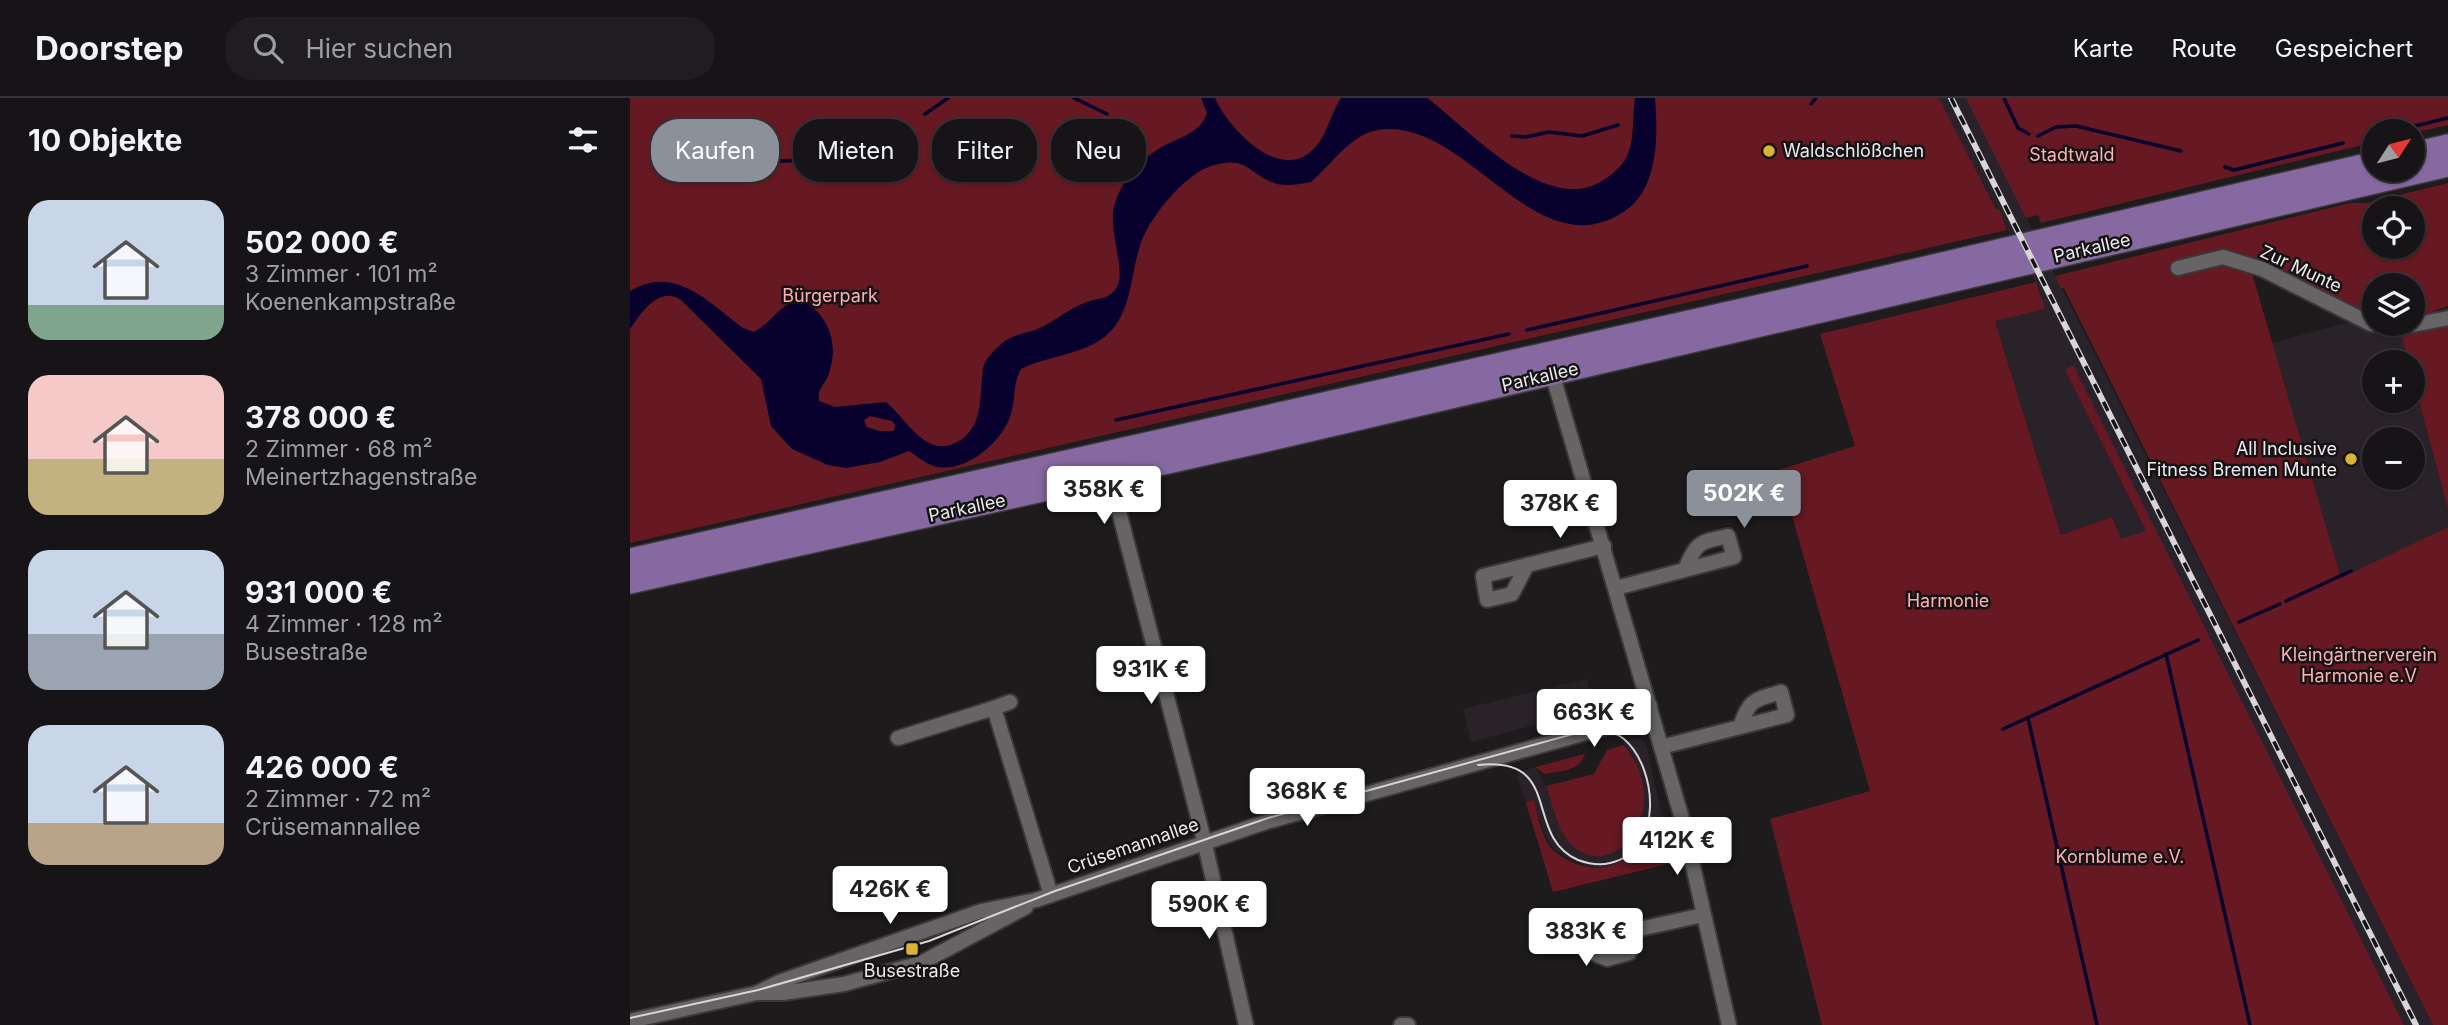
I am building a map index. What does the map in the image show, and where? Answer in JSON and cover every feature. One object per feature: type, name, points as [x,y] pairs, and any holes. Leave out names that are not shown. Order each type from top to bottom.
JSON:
[{"type":"main road","points":[[2426,151],[2448,146]]},
{"type":"main road","name":"Parkallee","points":[[630,582],[1107,465],[2448,165]]},
{"type":"main road","name":"Parkallee","points":[[1550,364],[2362,166]]},
{"type":"main road","name":"Parkallee","points":[[630,560],[1107,465]]},
{"type":"street","name":"Zur Munte","points":[[2178,268],[2222,257],[2236,261],[2262,269],[2371,324],[2408,326],[2448,317]]},
{"type":"street","points":[[1550,364],[1684,822],[1728,1025]]},
{"type":"street","points":[[1107,465],[1205,843],[1246,1025]]},
{"type":"street","points":[[1526,567],[1604,546]]},
{"type":"street","points":[[1616,588],[1685,569]]},
{"type":"street","points":[[898,738],[1010,702]]},
{"type":"street","name":"Crüsemannallee","points":[[1607,727],[1632,712],[1650,706]]},
{"type":"street","points":[[994,708],[1051,895]]},
{"type":"street","name":"Crüsemannallee","points":[[757,993],[779,982],[981,911],[1036,900],[1370,791],[1607,727],[1654,723]]},
{"type":"street","points":[[1661,747],[1740,727]]},
{"type":"street","name":"Crüsemannallee","points":[[630,1021],[757,993],[783,993],[844,984],[921,963],[1036,900]]},
{"type":"street","points":[[1636,931],[1703,915]]},
{"type":"street","points":[[1401,1025],[1408,1025]]},
{"type":"shaded area","points":[[1201,98],[1215,98],[1230,122],[1253,146],[1281,159],[1295,160],[1308,154],[1319,142],[1341,98],[1427,98],[1510,165],[1559,188],[1583,188],[1605,179],[1620,166],[1627,156],[1631,142],[1635,98],[1655,98],[1656,144],[1650,175],[1636,201],[1625,211],[1592,224],[1561,222],[1531,208],[1441,145],[1410,132],[1378,130],[1359,137],[1311,182],[1278,184],[1240,164],[1223,163],[1211,166],[1190,178],[1169,198],[1145,233],[1137,254],[1127,302],[1109,333],[1089,346],[1021,369],[1006,427],[982,453],[960,465],[949,467],[930,464],[909,451],[880,462],[846,468],[828,465],[792,449],[771,426],[761,379],[681,300],[673,296],[658,298],[651,303],[630,329],[630,291],[646,284],[662,282],[690,290],[743,328],[754,332],[787,305],[801,299],[819,313],[830,332],[832,342],[831,364],[820,390],[819,401],[835,407],[886,402],[924,440],[933,445],[953,444],[971,431],[976,422],[984,365],[1001,344],[1042,327],[1080,305],[1109,296],[1115,290],[1120,274],[1113,214],[1122,187],[1125,182],[1146,182],[1146,158],[1193,131],[1207,113]],"holes":[[[870,416],[892,421],[895,425],[894,431],[868,431],[864,420]]]},
{"type":"shaded area","points":[[1939,98],[1966,98],[2433,1025],[2404,1025],[2065,369],[2146,532],[2121,540],[2112,517],[2061,535],[1995,320],[2044,309],[2038,296],[2042,295]]},
{"type":"shaded area","points":[[2353,321],[2362,326],[2362,336],[2401,336],[2405,350],[2362,350],[2362,413],[2422,413],[2448,509],[2448,527],[2341,579],[2272,343]]},
{"type":"shaded area","points":[[1587,679],[1594,709],[1471,742],[1463,709]]},
{"type":"shaded area","points":[[1638,738],[1646,743],[1666,836],[1660,826],[1653,828],[1634,856],[1625,862],[1601,868],[1586,866],[1555,851],[1544,833],[1534,801],[1526,803],[1516,774],[1535,767],[1546,786],[1564,836],[1576,848],[1589,854],[1607,854],[1633,756],[1623,742]]},
{"type":"green space","name":"Bürgerpark","points":[[630,98],[1939,98],[1996,209],[1999,209],[2007,230],[630,543]]},
{"type":"green space","name":"Stadtwald","points":[[1966,98],[2448,98],[2448,125],[2426,130],[2426,119],[2362,119],[2362,145],[2041,223],[2038,215],[2026,218]]},
{"type":"green space","name":"Kleingärtnerverein Harmonie e.V","points":[[2448,183],[2448,306],[2425,315],[2425,273],[2362,273],[2362,310],[2265,264],[2223,253],[2175,264],[2178,276],[2225,263],[2251,270],[2341,578],[2448,527],[2448,1025],[2433,1025],[2064,288],[2061,288],[2055,276],[2350,203],[2362,203],[2362,259],[2425,259],[2425,196],[2395,196]]},
{"type":"green space","points":[[2036,282],[2045,309],[1995,321],[2061,535],[2112,517],[2121,539],[2146,531],[2065,370],[2073,365],[2404,1025],[1822,1025],[1770,819],[1870,791],[1779,470],[1855,446],[1820,334]]},
{"type":"green space","points":[[2448,321],[2448,509],[2422,413],[2425,413],[2425,350],[2405,350],[2401,336],[2425,336],[2425,328]]},
{"type":"green space","points":[[1624,745],[1639,771],[1644,797],[1640,820],[1631,838],[1616,851],[1599,856],[1581,852],[1565,837],[1546,786],[1594,774],[1607,750]]},
{"type":"green space","points":[[1585,754],[1579,764],[1563,771],[1545,774],[1535,767]]},
{"type":"green space","points":[[1534,800],[1546,841],[1554,851],[1568,860],[1596,868],[1610,866],[1635,853],[1653,828],[1660,825],[1672,863],[1553,892],[1526,803]]},
{"type":"waterway","points":[[925,114],[948,98]]},
{"type":"waterway","points":[[1074,98],[1107,114]]},
{"type":"waterway","points":[[1811,104],[1816,98]]},
{"type":"waterway","points":[[2004,98],[2018,128],[2029,134]]},
{"type":"waterway","points":[[2426,123],[2448,118]]},
{"type":"waterway","points":[[1512,136],[1526,137],[1549,132],[1582,136],[1618,125]]},
{"type":"waterway","points":[[2038,136],[2056,127],[2076,126],[2181,151]]},
{"type":"waterway","points":[[2225,167],[2234,170],[2343,143]]},
{"type":"waterway","points":[[779,161],[793,161]]},
{"type":"waterway","points":[[1527,330],[1807,266]]},
{"type":"waterway","points":[[1116,420],[1509,334]]},
{"type":"waterway","points":[[864,428],[883,434]]},
{"type":"waterway","points":[[2286,601],[2351,571]]},
{"type":"waterway","points":[[2239,622],[2280,604]]},
{"type":"waterway","points":[[2003,729],[2198,640]]},
{"type":"waterway","points":[[2166,654],[2250,1025]]},
{"type":"waterway","points":[[2028,718],[2097,1025]]},
{"type":"tram line","points":[[630,1018],[758,990],[929,941],[1055,891],[1268,818],[1584,731],[1600,730],[1615,734],[1624,739],[1635,752],[1644,769],[1649,788],[1647,827],[1640,843],[1628,856],[1602,864],[1578,860],[1561,848],[1551,833],[1533,785],[1522,773],[1505,765],[1478,765]]},
{"type":"railway","points":[[1951,98],[2416,1025]]},
{"type":"place","name":"Waldschlößchen","points":[[1769,151]]},
{"type":"place","name":"All Inclusive Fitness Bremen Munte","points":[[2351,459]]},
{"type":"place","name":"Busestraße","points":[[912,949]]},
{"type":"park label","name":"Harmonie","points":[[1948,601]]},
{"type":"park label","name":"Kornblume e.V.","points":[[2120,857]]}]
